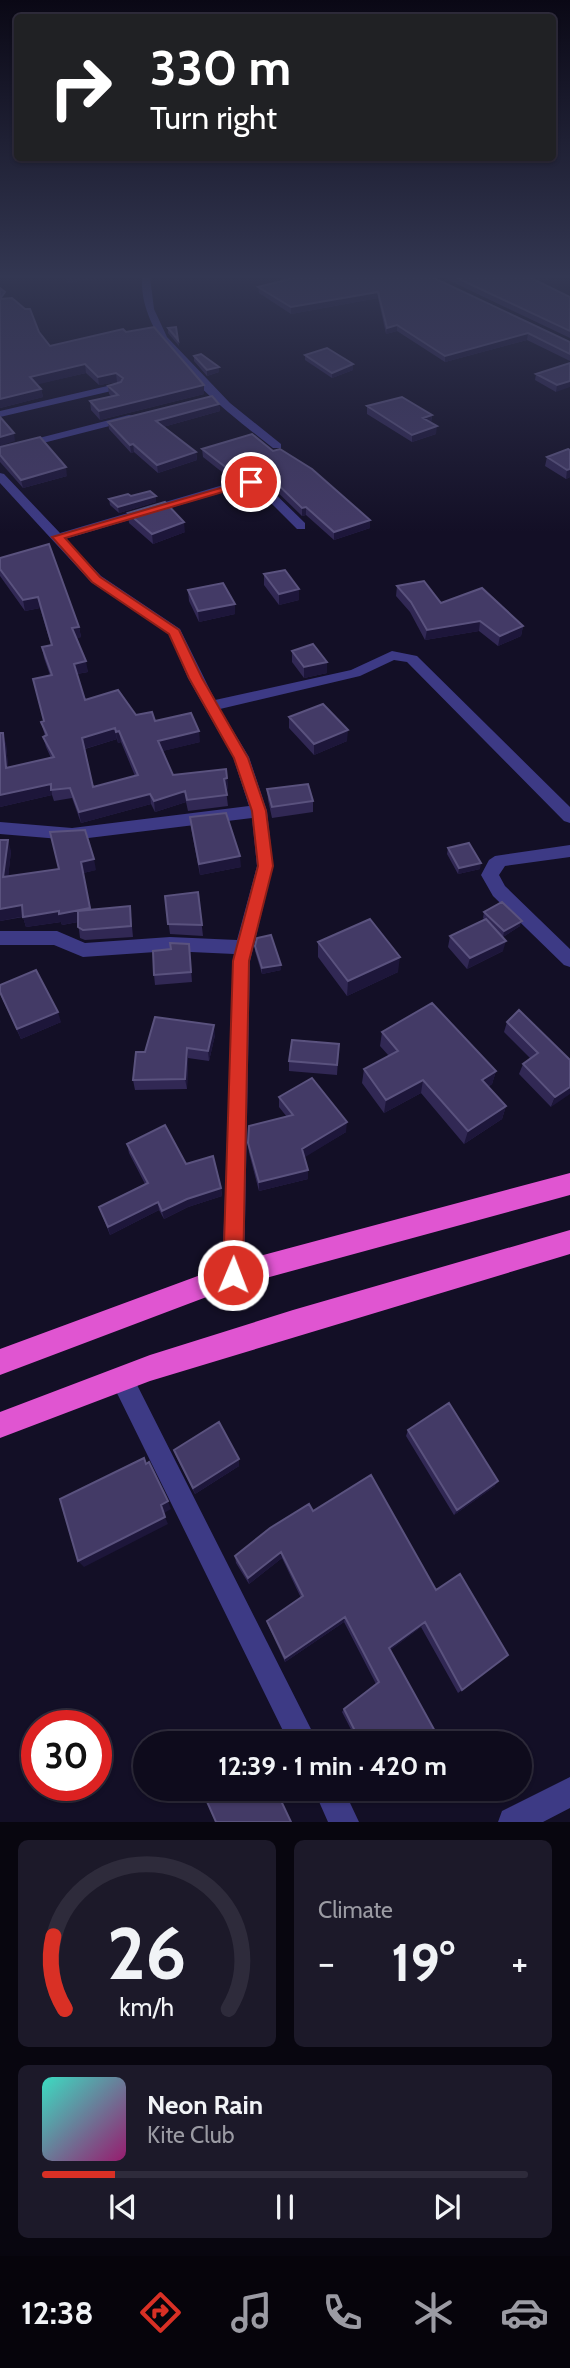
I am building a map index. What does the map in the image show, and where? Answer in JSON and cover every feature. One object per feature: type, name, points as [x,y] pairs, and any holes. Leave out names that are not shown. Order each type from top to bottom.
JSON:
[{"type":"highway","points":[[0,1362],[233,1275],[570,1184]]},
{"type":"highway","points":[[0,1425],[122,1379],[293,1323],[570,1242]]},
{"type":"street","points":[[185,362],[217,396],[277,446]]},
{"type":"street","points":[[0,414],[116,387]]},
{"type":"street","points":[[204,399],[217,396]]},
{"type":"street","points":[[0,451],[140,415]]},
{"type":"street","points":[[0,476],[96,579],[175,632],[211,706],[241,758],[259,811],[265,866],[241,961],[233,1275]]},
{"type":"street","points":[[58,537],[244,482],[259,484],[301,526]]},
{"type":"street","points":[[211,706],[355,673],[392,655],[412,659],[570,817]]},
{"type":"street","points":[[0,828],[72,834],[259,811]]},
{"type":"street","points":[[570,851],[501,860],[491,874],[499,891],[570,960]]},
{"type":"street","points":[[0,938],[57,938],[83,950],[170,944],[245,947]]},
{"type":"street","points":[[122,1379],[298,1731]]},
{"type":"street","points":[[513,1822],[570,1792]]},
{"type":"street","points":[[334,1801],[344,1822]]},
{"type":"building","points":[[0,362],[184,362],[204,385],[99,411],[90,401],[118,395],[108,386],[121,382],[123,378],[116,373],[98,377],[85,364],[30,377],[41,389],[0,399]]},
{"type":"building","points":[[200,362],[212,362],[219,367],[207,370]]},
{"type":"building","points":[[316,362],[353,364],[332,373]]},
{"type":"building","points":[[570,363],[570,381],[557,385],[536,374]]},
{"type":"building","points":[[212,396],[219,404],[156,421],[196,452],[157,465],[133,444],[130,445],[108,422]]},
{"type":"building","points":[[402,397],[432,415],[423,418],[437,426],[412,435],[367,406]]},
{"type":"building","points":[[0,417],[14,433],[0,437]]},
{"type":"building","points":[[252,434],[273,451],[280,449],[312,469],[370,520],[334,532],[306,507],[302,508],[265,472],[240,469],[232,472],[202,449]]},
{"type":"building","points":[[40,437],[66,467],[21,480],[0,455],[0,447]]},
{"type":"building","points":[[568,449],[570,469],[567,470],[547,457]]},
{"type":"building","points":[[244,483],[254,484],[259,489],[253,491]]},
{"type":"building","points":[[150,491],[156,496],[118,507],[109,499],[128,494],[131,496]]},
{"type":"building","points":[[165,502],[184,522],[152,534],[128,513]]},
{"type":"building","points":[[49,544],[79,627],[72,628],[86,661],[74,664],[85,700],[118,690],[136,715],[152,712],[155,721],[191,713],[199,731],[158,741],[173,775],[226,769],[227,778],[224,779],[227,795],[187,800],[185,791],[154,801],[150,794],[79,812],[70,788],[51,790],[51,784],[0,795],[0,733],[3,733],[6,768],[54,757],[43,737],[47,735],[41,722],[44,721],[33,679],[52,675],[42,647],[52,645],[38,597],[23,600],[0,569],[0,558]],"holes":[[[115,728],[116,732],[119,731],[138,775],[93,787],[82,738]]]},
{"type":"building","points":[[285,570],[299,589],[279,594],[264,574]]},
{"type":"building","points":[[424,581],[441,603],[482,588],[523,626],[500,636],[480,621],[427,630],[411,602],[397,586]]},
{"type":"building","points":[[223,583],[235,604],[198,611],[188,590]]},
{"type":"building","points":[[313,644],[327,662],[304,667],[292,651]]},
{"type":"building","points":[[323,704],[348,730],[314,744],[289,717]]},
{"type":"building","points":[[308,784],[313,801],[272,807],[267,789]]},
{"type":"building","points":[[226,813],[240,856],[199,864],[190,817]]},
{"type":"building","points":[[85,830],[94,859],[81,862],[90,908],[23,917],[22,905],[0,909],[0,840],[8,840],[3,877],[59,869],[50,832]]},
{"type":"building","points":[[469,843],[481,863],[459,868],[448,848]]},
{"type":"building","points":[[198,892],[202,925],[168,924],[165,896]]},
{"type":"building","points":[[502,902],[522,921],[504,931],[484,912]]},
{"type":"building","points":[[130,906],[131,926],[83,930],[78,927],[78,911]]},
{"type":"building","points":[[370,919],[400,957],[348,981],[318,942]]},
{"type":"building","points":[[486,919],[506,941],[470,958],[450,936]]},
{"type":"building","points":[[271,935],[281,965],[262,968],[255,946],[257,938]]},
{"type":"building","points":[[170,943],[189,944],[191,972],[154,975],[153,951],[171,949]]},
{"type":"building","points":[[36,970],[58,1012],[17,1029],[0,992],[0,985]]},
{"type":"building","points":[[432,1003],[496,1071],[482,1080],[506,1106],[468,1131],[423,1080],[386,1100],[364,1069],[398,1051],[382,1032]]},
{"type":"building","points":[[519,1010],[570,1060],[570,1087],[555,1097],[523,1064],[538,1053],[507,1022]]},
{"type":"building","points":[[155,1017],[214,1025],[208,1051],[187,1048],[185,1079],[133,1080],[136,1052],[145,1052]]},
{"type":"building","points":[[292,1040],[339,1044],[337,1065],[289,1061]]},
{"type":"building","points":[[312,1078],[347,1122],[302,1149],[308,1170],[259,1182],[248,1143],[249,1126],[293,1115],[279,1097]]},
{"type":"building","points":[[165,1125],[186,1164],[213,1156],[221,1188],[187,1199],[162,1211],[158,1202],[108,1227],[99,1207],[148,1183],[127,1144]]},
{"type":"building","points":[[449,1403],[498,1481],[457,1510],[408,1430]]},
{"type":"building","points":[[219,1422],[239,1459],[193,1488],[174,1450]]},
{"type":"building","points":[[144,1458],[146,1464],[149,1462],[168,1501],[161,1505],[165,1517],[78,1561],[60,1499]]},
{"type":"building","points":[[371,1475],[436,1590],[460,1574],[508,1655],[462,1690],[425,1622],[389,1648],[435,1731],[355,1731],[344,1709],[379,1682],[345,1617],[285,1658],[267,1621],[303,1596],[281,1552],[248,1578],[235,1556],[270,1528],[309,1504],[313,1511]]},
{"type":"building","points":[[207,1801],[281,1801],[291,1822],[216,1822]]},
{"type":"route","points":[[233,1275],[241,961],[265,866],[259,811],[241,758],[195,678],[175,632],[96,579],[58,537],[251,482]]}]
